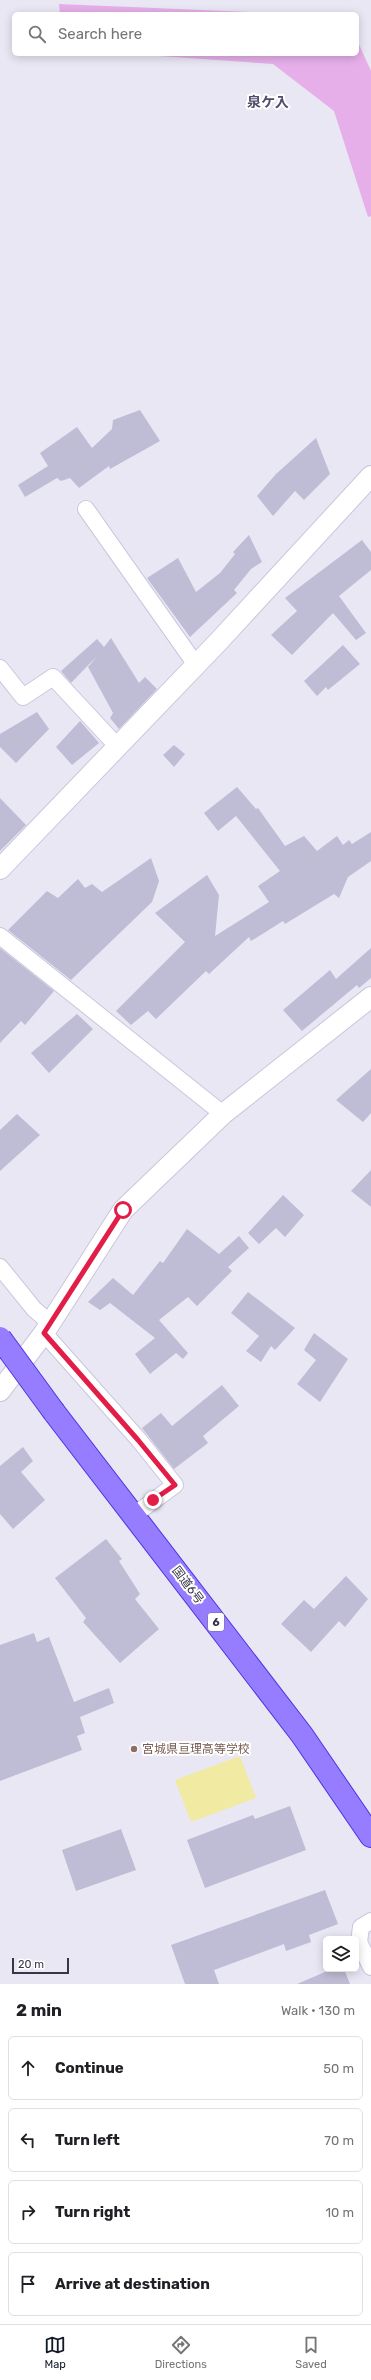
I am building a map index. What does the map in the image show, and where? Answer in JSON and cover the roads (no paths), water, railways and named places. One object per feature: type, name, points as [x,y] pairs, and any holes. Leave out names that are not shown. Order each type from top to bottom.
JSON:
[{"type":"highway","name":"国道6号","points":[[0,1338],[54,1412],[302,1735],[371,1836]]},
{"type":"street","points":[[0,869],[196,665],[371,476]]},
{"type":"street","points":[[86,509],[196,665]]},
{"type":"street","points":[[0,668],[23,697],[53,676],[118,747]]},
{"type":"street","points":[[0,936],[224,1114]]},
{"type":"street","points":[[0,1392],[47,1328],[123,1210],[224,1114],[371,997]]},
{"type":"street","points":[[0,1267],[34,1309],[47,1328],[175,1485],[134,1515]]},
{"type":"street","points":[[366,1924],[358,1942],[371,1967]]},
{"type":"place","name":"宮城県亘理高等学校","points":[[134,1749]]},
{"type":"district","name":"泉ケ入","points":[[268,102]]}]
